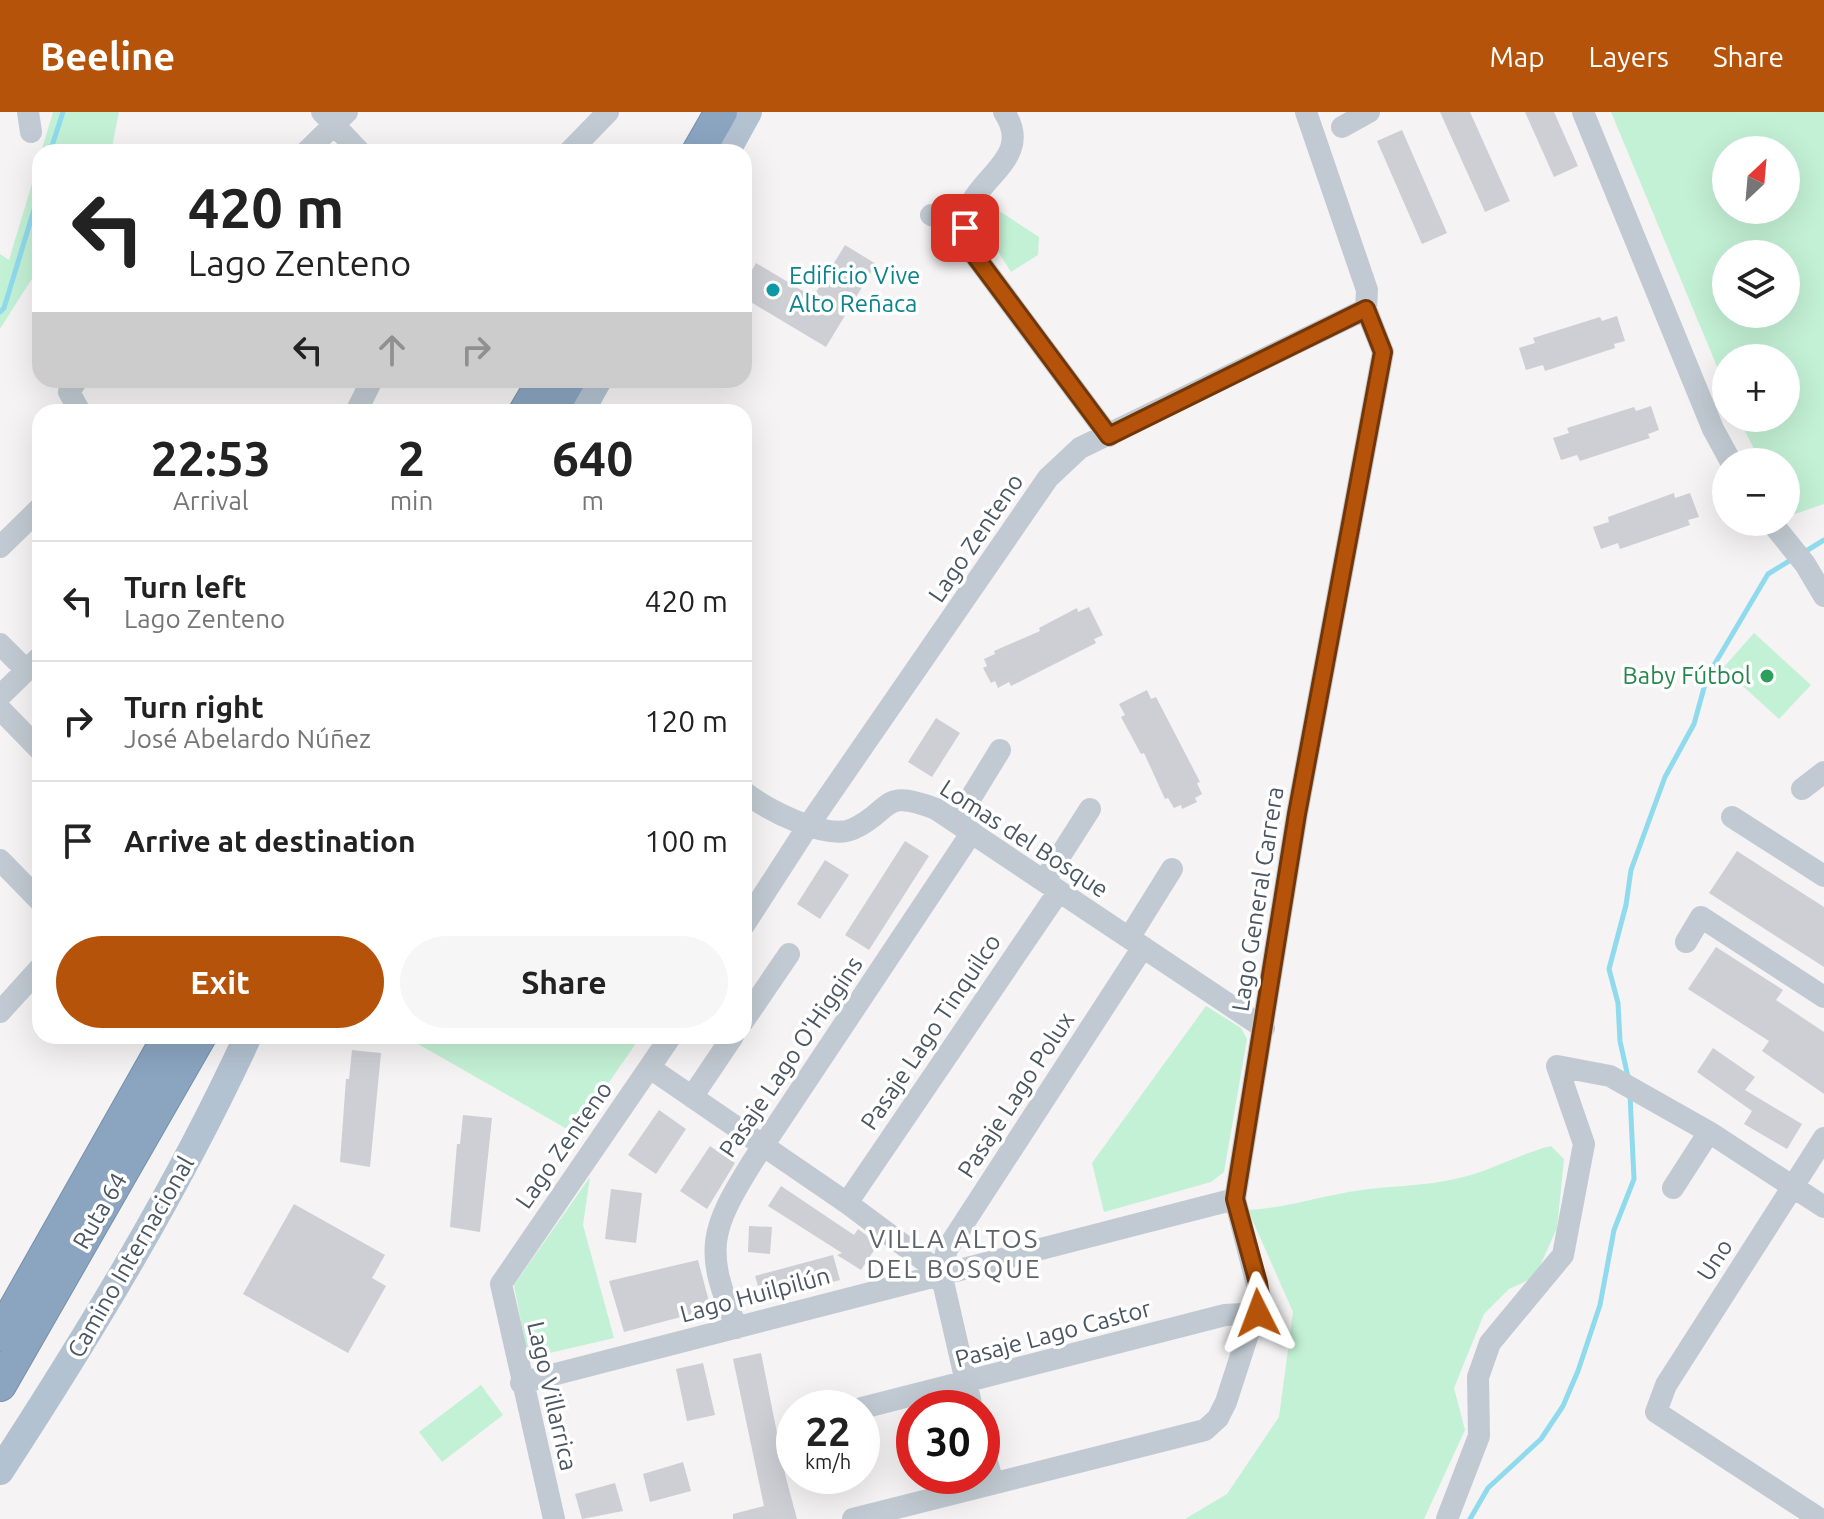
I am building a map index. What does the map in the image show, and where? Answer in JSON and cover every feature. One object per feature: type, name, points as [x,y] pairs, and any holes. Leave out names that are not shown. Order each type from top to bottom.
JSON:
[{"type":"highway","points":[[679,144],[697,112]]},
{"type":"highway","points":[[703,144],[721,112]]},
{"type":"highway","name":"Ruta 64","points":[[0,1335],[164,1044]]},
{"type":"highway","name":"Ruta 64","points":[[0,1385],[195,1044]]},
{"type":"main road","points":[[730,144],[748,112]]},
{"type":"main road","name":"Camino Internacional","points":[[0,1471],[157,1216],[209,1121],[244,1044]]},
{"type":"street","points":[[577,144],[608,112]]},
{"type":"street","points":[[1004,112],[1015,131],[1013,151],[975,194],[967,210],[965,228],[976,257],[1109,436]]},
{"type":"street","name":"Lago General Carrera","points":[[1000,1481],[1205,1430],[1218,1418],[1226,1402],[1258,1313],[1258,1283],[1235,1199],[1297,814],[1383,352],[1366,309],[1367,290],[1306,112]]},
{"type":"street","points":[[1342,127],[1369,112]]},
{"type":"street","points":[[1583,112],[1723,448]]},
{"type":"street","points":[[312,144],[334,116],[354,144]]},
{"type":"street","points":[[931,215],[965,228]]},
{"type":"street","name":"Lago Zenteno","points":[[752,913],[808,826],[1048,478],[1080,448],[1366,309]]},
{"type":"street","points":[[0,547],[32,516]]},
{"type":"street","points":[[1782,536],[1805,564],[1824,596]]},
{"type":"street","points":[[0,644],[32,663]]},
{"type":"street","points":[[0,696],[32,665]]},
{"type":"street","points":[[0,709],[32,742]]},
{"type":"street","name":"Pasaje Lago O'Higgins","points":[[737,1328],[718,1273],[715,1234],[730,1198],[964,827],[1000,750]]},
{"type":"street","points":[[1802,789],[1824,772]]},
{"type":"street","name":"Lomas del Bosque","points":[[752,796],[808,826],[840,833],[860,825],[883,804],[906,799],[936,809],[1264,1028]]},
{"type":"street","name":"Pasaje Lago Tinquilco","points":[[847,1203],[1051,886],[1090,809]]},
{"type":"street","points":[[1732,817],[1824,876]]},
{"type":"street","points":[[0,860],[32,890]]},
{"type":"street","name":"Pasaje Lago Polux","points":[[941,1273],[947,1249],[1136,942],[1172,869]]},
{"type":"street","points":[[1686,942],[1701,917],[1824,997]]},
{"type":"street","points":[[752,1008],[789,954]]},
{"type":"street","points":[[1,1009],[32,976]]},
{"type":"street","name":"Lago Zenteno","points":[[501,1284],[666,1044]]},
{"type":"street","points":[[692,1097],[728,1044]]},
{"type":"street","points":[[1447,1519],[1479,1436],[1478,1377],[1490,1343],[1563,1255],[1584,1144],[1557,1066],[1610,1076],[1709,1132],[1824,1207]]},
{"type":"street","points":[[650,1068],[847,1203],[941,1273],[968,1390]]},
{"type":"street","points":[[1673,1188],[1709,1132]]},
{"type":"street","name":"Uno","points":[[1820,1519],[1656,1412],[1666,1385],[1824,1138]]},
{"type":"street","name":"Lago Huilpilún","points":[[521,1383],[1235,1199]]},
{"type":"street","name":"Lago Villarrica","points":[[501,1284],[554,1519]]},
{"type":"street","name":"Pasaje Lago Castor","points":[[880,1404],[1225,1315],[1258,1313]]},
{"type":"street","name":"Lago General Carrera","points":[[853,1519],[950,1494]]},
{"type":"green space","points":[[53,112],[119,112],[113,144],[43,144]]},
{"type":"green space","points":[[1611,112],[1824,112],[1824,504],[1800,512],[1800,448],[1754,448],[1745,432],[1800,432],[1800,344],[1712,344],[1712,354]]},
{"type":"green space","points":[[32,184],[32,280],[0,329],[0,254],[9,260]]},
{"type":"green space","points":[[981,199],[1039,237],[1038,255],[1011,272],[976,217]]},
{"type":"green space","name":"Baby Fútbol","points":[[1754,633],[1811,685],[1779,719],[1723,668]]},
{"type":"green space","points":[[1206,1006],[1241,1028],[1247,1039],[1224,1172],[1211,1182],[1104,1212],[1092,1163]]},
{"type":"green space","points":[[418,1044],[635,1044],[574,1133]]},
{"type":"green space","points":[[1551,1146],[1564,1159],[1557,1228],[1535,1277],[1509,1289],[1484,1314],[1454,1388],[1465,1430],[1424,1519],[1185,1519],[1227,1494],[1279,1417],[1293,1312],[1248,1210],[1362,1190],[1458,1179]]},
{"type":"green space","points":[[590,1177],[583,1225],[614,1338],[528,1358],[514,1285]]},
{"type":"green space","points":[[481,1385],[503,1415],[442,1462],[419,1432]]},
{"type":"building","points":[[1440,112],[1470,112],[1510,201],[1485,212]]},
{"type":"building","points":[[1525,112],[1554,112],[1578,166],[1554,177]]},
{"type":"building","points":[[1402,130],[1447,233],[1422,244],[1377,141]]},
{"type":"building","name":"Edificio Vive Alto Reñaca","points":[[845,245],[876,264],[826,347],[752,303],[752,270],[756,263],[813,297]]},
{"type":"building","points":[[1617,316],[1625,341],[1614,344],[1615,348],[1545,371],[1543,365],[1526,370],[1519,348],[1535,343],[1533,338],[1600,317],[1602,321]]},
{"type":"building","points":[[1651,406],[1659,430],[1648,434],[1650,438],[1580,461],[1577,455],[1561,460],[1553,438],[1569,433],[1567,428],[1634,407],[1636,411]]},
{"type":"building","points":[[1674,493],[1675,498],[1690,493],[1699,517],[1688,520],[1690,525],[1620,549],[1618,543],[1601,549],[1593,527],[1609,522],[1608,517]]},
{"type":"building","points":[[1089,607],[1103,635],[1094,639],[1096,643],[1011,686],[1009,682],[998,688],[995,681],[991,683],[983,668],[987,666],[984,659],[995,654],[994,651],[1040,631],[1039,628],[1077,608],[1078,612]]},
{"type":"building","points":[[1147,690],[1151,699],[1156,697],[1200,782],[1197,783],[1202,794],[1195,798],[1197,802],[1182,809],[1181,805],[1174,808],[1168,798],[1165,799],[1144,753],[1141,754],[1121,717],[1125,715],[1119,704]]},
{"type":"building","points":[[936,718],[960,733],[932,777],[908,762]]},
{"type":"building","points":[[905,841],[929,856],[869,950],[845,935]]},
{"type":"building","points":[[1737,851],[1824,907],[1824,967],[1709,893]]},
{"type":"building","points":[[825,860],[849,875],[820,919],[797,904]]},
{"type":"building","points":[[1716,947],[1783,990],[1776,1000],[1824,1032],[1824,1094],[1762,1051],[1769,1041],[1688,989]]},
{"type":"building","points":[[1713,1048],[1755,1077],[1745,1090],[1802,1124],[1787,1149],[1744,1124],[1752,1111],[1697,1072]]},
{"type":"building","points":[[352,1050],[381,1053],[370,1167],[340,1162],[346,1079],[349,1079]]},
{"type":"building","points":[[659,1110],[686,1129],[656,1174],[628,1155]]},
{"type":"building","points":[[463,1115],[492,1118],[480,1232],[450,1227],[457,1144],[460,1144]]},
{"type":"building","points":[[710,1146],[735,1163],[707,1209],[680,1191]]},
{"type":"building","points":[[781,1186],[854,1235],[858,1229],[878,1244],[861,1270],[837,1255],[842,1253],[768,1206]]},
{"type":"building","points":[[611,1189],[642,1193],[636,1243],[605,1239]]},
{"type":"building","points":[[294,1204],[385,1255],[372,1278],[386,1286],[348,1353],[243,1294]]},
{"type":"building","points":[[749,1226],[772,1227],[770,1254],[748,1252]]},
{"type":"building","points":[[833,1255],[840,1280],[803,1290],[802,1285],[761,1296],[755,1276]]},
{"type":"building","points":[[698,1260],[711,1309],[624,1332],[609,1281]]},
{"type":"building","points":[[761,1353],[776,1428],[776,1494],[790,1494],[797,1519],[733,1519],[733,1514],[764,1506],[733,1359]]},
{"type":"building","points":[[703,1363],[715,1415],[687,1421],[676,1369]]},
{"type":"building","points":[[683,1462],[691,1491],[650,1502],[643,1474]]},
{"type":"building","points":[[615,1483],[623,1511],[582,1519],[575,1494]]},
{"type":"waterway","points":[[53,144],[63,112]]},
{"type":"waterway","points":[[0,312],[4,308],[32,216]]},
{"type":"waterway","points":[[1803,553],[1824,540]]},
{"type":"waterway","points":[[1628,1077],[1620,1041],[1618,1003],[1609,969],[1626,905],[1631,870],[1665,777],[1694,724],[1707,677],[1768,574],[1794,558]]},
{"type":"waterway","points":[[1470,1519],[1488,1488],[1541,1439],[1563,1406],[1578,1371],[1600,1305],[1614,1230],[1634,1179],[1630,1095]]},
{"type":"place","name":"Edificio Vive Alto Reñaca","points":[[773,290]]},
{"type":"place","name":"Baby Fútbol","points":[[1767,676]]},
{"type":"district","name":"VILLA ALTOS DEL BOSQUE","points":[[954,1254]]},
{"type":"route","points":[[965,228],[970,248],[976,257],[1109,436],[1366,309],[1383,352],[1297,814],[1235,1199],[1258,1283],[1258,1313]]}]
